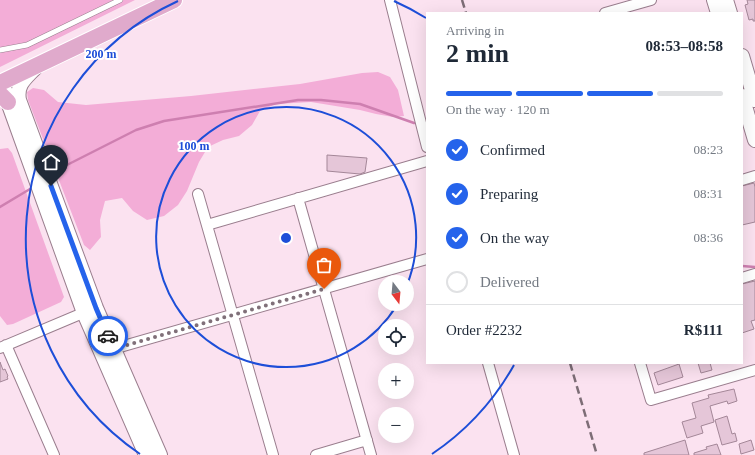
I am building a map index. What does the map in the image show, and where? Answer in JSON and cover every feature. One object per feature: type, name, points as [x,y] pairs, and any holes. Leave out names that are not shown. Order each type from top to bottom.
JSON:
[{"type":"main road","points":[[146,455],[90,310],[4,98],[6,93],[4,81],[174,0]]},
{"type":"main road","points":[[714,0],[718,12]]},
{"type":"main road","points":[[726,0],[730,12]]},
{"type":"main road","points":[[743,60],[755,100]]},
{"type":"main road","points":[[38,65],[20,84],[18,94],[19,100],[90,310],[113,349],[160,455]]},
{"type":"main road","points":[[743,99],[755,140]]},
{"type":"street","points":[[390,0],[426,143]]},
{"type":"street","points":[[609,12],[652,0]]},
{"type":"street","points":[[207,225],[426,162]]},
{"type":"street","points":[[743,180],[755,176]]},
{"type":"street","points":[[198,194],[273,455]]},
{"type":"street","points":[[298,198],[371,455]]},
{"type":"street","points":[[113,349],[426,259]]},
{"type":"street","points":[[743,278],[755,274]]},
{"type":"street","points":[[54,455],[3,347],[90,310]]},
{"type":"street","points":[[488,364],[514,455]]},
{"type":"street","points":[[640,364],[652,400],[755,370]]},
{"type":"street","points":[[316,455],[367,440]]},
{"type":"lane","points":[[0,50],[26,45],[120,0]]},
{"type":"shaded area","points":[[0,0],[135,0],[0,67]]},
{"type":"shaded area","points":[[378,72],[390,77],[398,90],[404,116],[393,117],[311,102],[276,104],[260,111],[252,125],[239,136],[223,140],[208,147],[199,162],[187,191],[178,205],[164,216],[147,220],[133,211],[122,198],[105,201],[100,220],[101,237],[90,250],[84,245],[28,100],[27,92],[33,88],[44,90],[58,102],[86,105],[191,96],[300,84],[362,73]]},
{"type":"shaded area","points":[[8,148],[12,153],[64,297],[61,302],[13,324],[7,325],[0,316],[0,149]]},
{"type":"building","points":[[747,0],[755,0],[755,21],[753,21],[753,19],[749,20],[745,5],[748,4]]},
{"type":"building","points":[[327,155],[367,158],[365,172],[360,174],[327,171]]},
{"type":"building","points":[[754,183],[755,222],[743,225],[743,186]]},
{"type":"building","points":[[755,281],[755,320],[751,321],[754,329],[743,333],[743,284]]},
{"type":"building","points":[[0,362],[3,370],[5,369],[8,379],[0,382]]},
{"type":"building","points":[[679,364],[683,377],[658,385],[654,373]]},
{"type":"building","points":[[698,364],[710,364],[712,370],[701,373]]},
{"type":"building","points":[[734,389],[737,401],[728,404],[727,401],[710,406],[714,422],[701,426],[703,433],[687,438],[682,422],[696,418],[692,403],[709,398],[708,395]]},
{"type":"building","points":[[727,416],[732,434],[735,433],[737,441],[722,445],[715,420]]},
{"type":"building","points":[[685,440],[689,455],[644,455],[644,453]]},
{"type":"building","points":[[751,440],[754,450],[741,454],[739,444]]},
{"type":"building","points":[[717,444],[721,455],[694,455],[694,453],[707,449],[706,447]]},
{"type":"waterway","points":[[59,169],[136,130],[164,121],[298,100],[321,100],[360,104],[414,123]]},
{"type":"waterway","points":[[0,207],[30,189]]},
{"type":"waterway","points":[[743,266],[755,267]]},
{"type":"railway","points":[[462,0],[466,12]]},
{"type":"railway","points":[[570,364],[597,455]]},
{"type":"way so far","points":[[108,336],[113,349],[324,289]]},
{"type":"route","points":[[51,186],[96,308],[108,336]]}]
